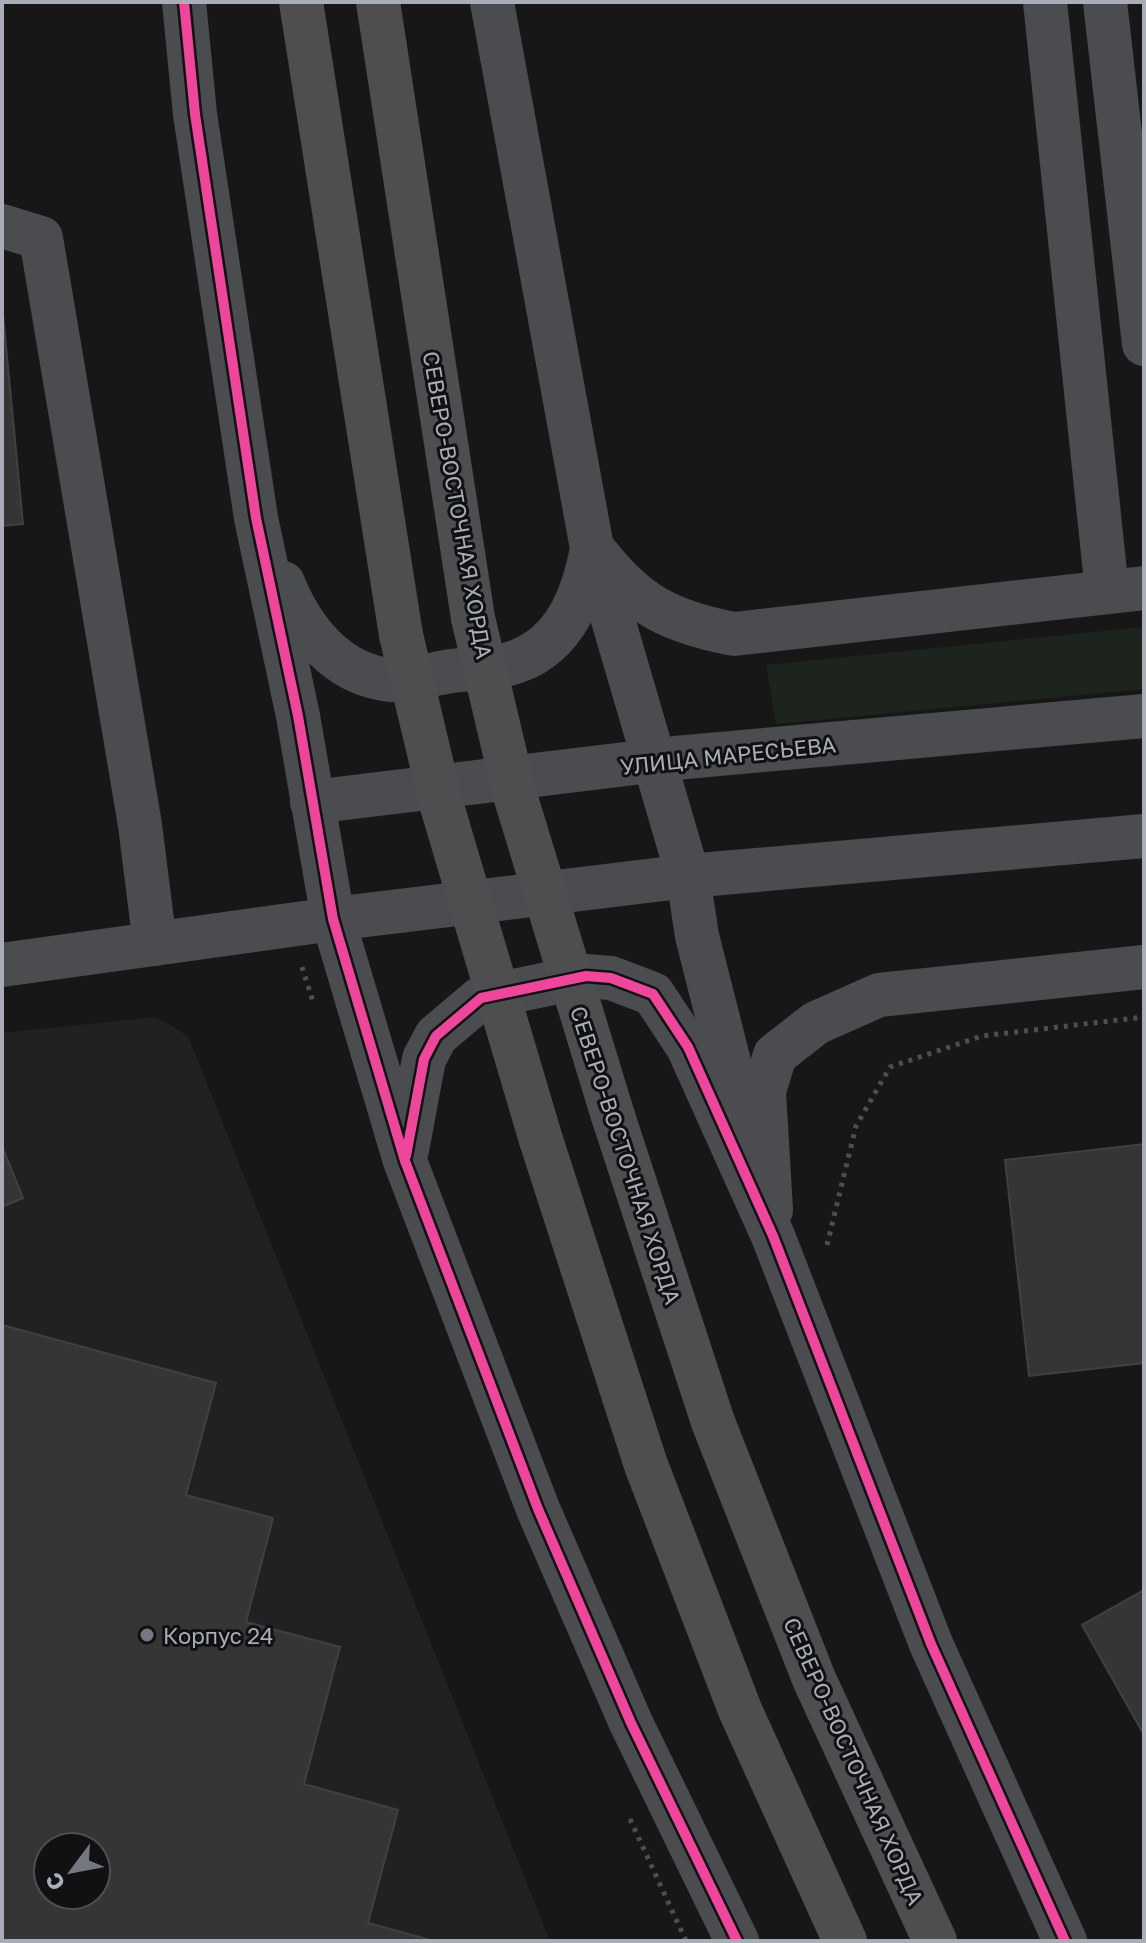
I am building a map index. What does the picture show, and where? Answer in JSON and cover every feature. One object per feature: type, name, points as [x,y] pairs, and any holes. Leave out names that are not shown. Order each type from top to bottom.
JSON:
[{"type":"highway","points":[[301,2],[401,635],[441,803],[541,1140],[646,1465],[740,1710],[845,1941]]},
{"type":"highway","name":"СЕВЕРО-ВОСТОЧНАЯ ХОРДА","points":[[378,2],[473,618],[514,792],[613,1116],[713,1422],[820,1693],[935,1941]]},
{"type":"street","points":[[184,2],[195,114],[256,518],[298,716],[333,919],[405,1161],[538,1509],[631,1723],[737,1941]]},
{"type":"street","points":[[492,2],[592,548],[688,876],[697,936],[773,1236]]},
{"type":"street","points":[[592,548],[638,599],[689,625],[734,634],[1125,589],[1098,515],[1045,2]]},
{"type":"street","points":[[1105,2],[1133,147],[1144,344]]},
{"type":"street","points":[[1060,153],[1133,147]]},
{"type":"street","points":[[2,226],[41,238],[142,840],[155,944]]},
{"type":"street","points":[[256,518],[294,610],[329,655],[361,673],[393,680],[518,661],[551,639],[574,613],[592,548]]},
{"type":"street","name":"УЛИЦА МАРЕСЬЕВА","points":[[312,802],[654,762],[1144,716]]},
{"type":"street","points":[[2,963],[688,876],[1144,836]]},
{"type":"street","points":[[773,1236],[764,1091],[775,1055],[816,1023],[879,995],[1144,967]]},
{"type":"street","points":[[405,1161],[424,1059],[436,1036],[456,1015],[481,998],[586,976],[611,978],[653,994],[688,1047],[773,1236],[931,1644],[1065,1941]]},
{"type":"path","points":[[827,1245],[856,1126],[890,1067],[982,1036],[1144,1017]]},
{"type":"shaded area","points":[[1144,627],[1144,689],[776,724],[766,665]]},
{"type":"shaded area","points":[[156,1017],[188,1036],[550,1941],[2,1941],[2,1033]]},
{"type":"building","points":[[2,304],[23,524],[2,526]]},
{"type":"building","points":[[1144,1144],[1144,1363],[1029,1376],[1005,1160]]},
{"type":"building","points":[[2,1146],[23,1198],[2,1207]]},
{"type":"building","name":"Корпус 24","points":[[2,1325],[216,1383],[186,1495],[273,1518],[246,1622],[340,1647],[304,1784],[398,1810],[368,1923],[434,1941],[2,1941]]},
{"type":"building","points":[[1144,1590],[1144,1735],[1082,1625]]},
{"type":"cycle path","points":[[184,2],[195,114],[256,518],[298,716],[333,919],[405,1161],[538,1509],[631,1723],[737,1941]]},
{"type":"cycle path","points":[[406,1156],[424,1059],[436,1036],[481,998],[586,976],[611,978],[653,994],[688,1047],[773,1236],[931,1644],[1065,1941]]},
{"type":"place","name":"Корпус 24","points":[[147,1635]]}]
